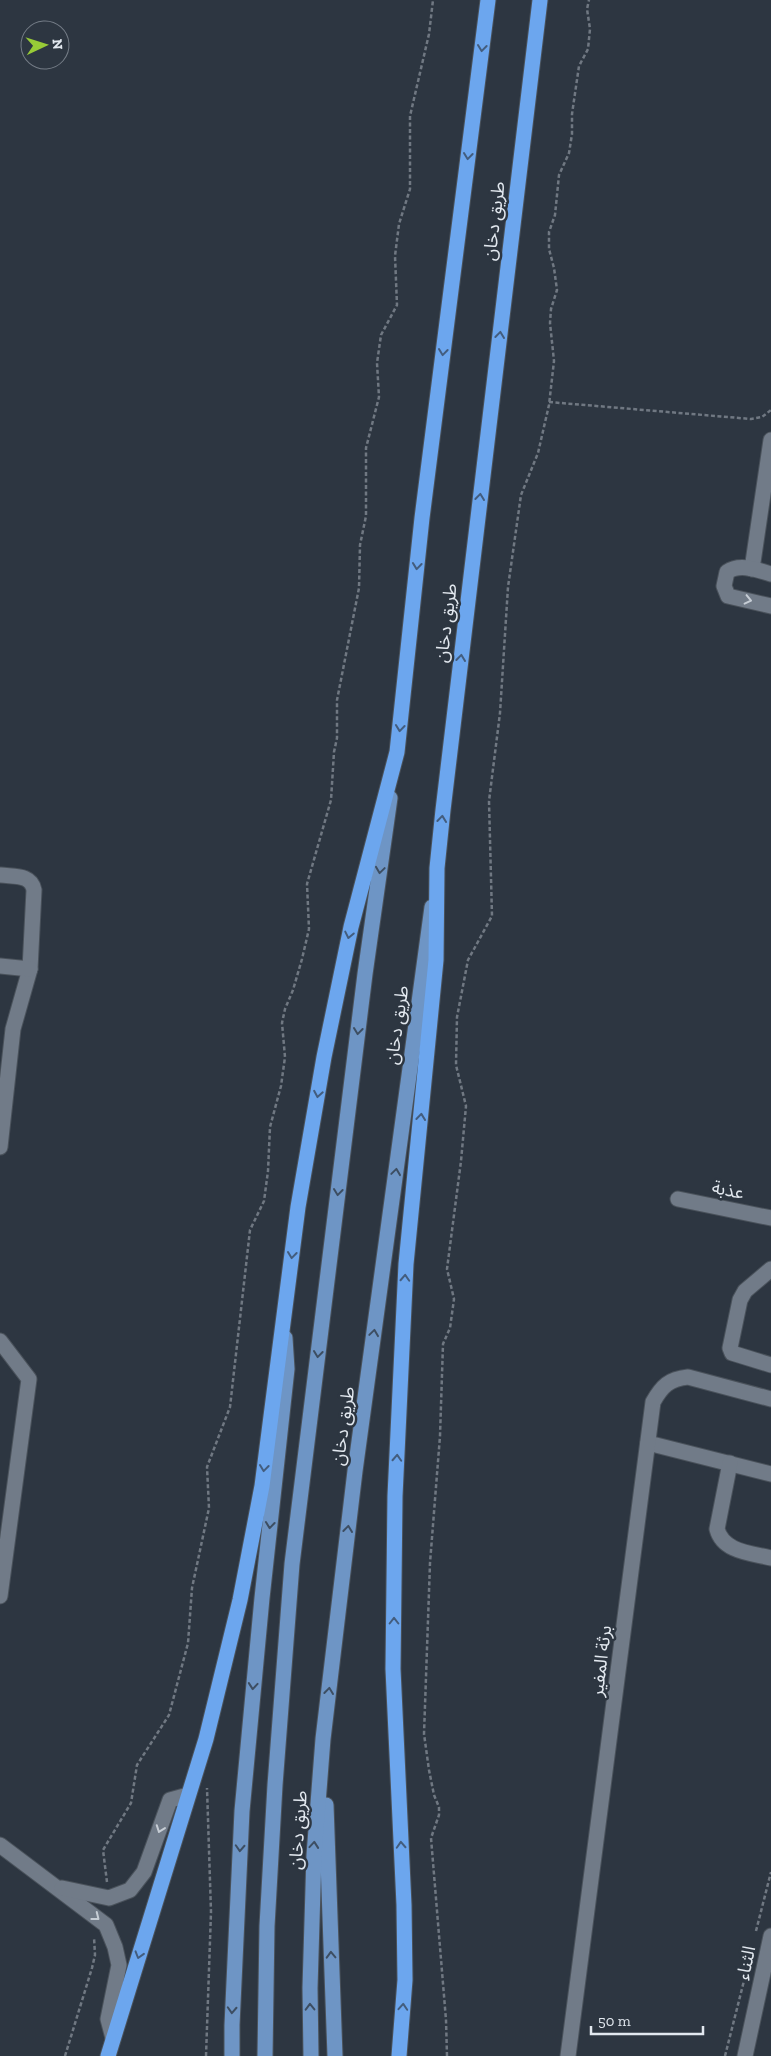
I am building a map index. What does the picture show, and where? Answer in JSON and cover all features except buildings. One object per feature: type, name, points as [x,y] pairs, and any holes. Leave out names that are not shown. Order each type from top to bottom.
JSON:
[{"type":"highway","name":"طريق دخان","points":[[397,752],[422,518],[488,0]]},
{"type":"highway","name":"طريق دخان","points":[[437,868],[540,0]]},
{"type":"highway","points":[[533,55],[551,0]]},
{"type":"highway","points":[[108,2056],[206,1739],[240,1600],[262,1486],[298,1207],[324,1057],[351,927],[397,752]]},
{"type":"highway","points":[[399,2056],[405,1970],[404,1904],[393,1669],[395,1496],[406,1264],[436,960],[437,868]]},
{"type":"main road","name":"طريق دخان","points":[[265,2056],[267,1926],[275,1785],[292,1564],[365,974],[397,752]]},
{"type":"main road","name":"طريق دخان","points":[[311,2056],[310,1988],[314,1854],[323,1739],[355,1471],[437,868]]},
{"type":"main road","points":[[232,2056],[242,1811],[262,1598],[287,1369],[284,1319]]},
{"type":"main road","points":[[323,1739],[335,2056]]},
{"type":"street","points":[[752,569],[766,513],[771,440]]},
{"type":"street","points":[[771,574],[737,567],[727,572],[724,586],[728,596],[771,606]]},
{"type":"street","points":[[0,876],[27,878],[33,883],[34,890],[30,970],[12,1029],[4,1089],[0,1147]]},
{"type":"street","points":[[0,966],[30,970]]},
{"type":"street","name":"عذبة","points":[[678,1199],[771,1218]]},
{"type":"street","points":[[771,1269],[745,1291],[740,1300],[730,1348],[732,1353],[771,1365]]},
{"type":"street","points":[[0,1341],[29,1379],[0,1596]]},
{"type":"street","name":"برثة المفير","points":[[568,2056],[653,1402],[666,1384],[676,1378],[688,1377],[771,1399]]},
{"type":"street","points":[[648,1443],[771,1474]]},
{"type":"street","points":[[730,1463],[717,1529],[720,1539],[732,1548],[771,1558]]},
{"type":"street","points":[[58,1887],[109,1898],[130,1890],[144,1872],[170,1800],[188,1795]]},
{"type":"street","points":[[0,1845],[106,1925],[116,1947],[118,1965],[108,2019],[113,2038]]},
{"type":"street","name":"الثناء","points":[[745,2056],[771,1936]]},
{"type":"path","points":[[109,1898],[103,1850],[131,1803],[137,1765],[169,1715],[188,1643],[192,1588],[209,1508],[207,1467],[230,1407],[250,1230],[264,1201],[268,1171],[270,1127],[281,1086],[285,1057],[282,1023],[302,960],[309,929],[307,884],[331,800],[334,752],[337,738],[337,700],[359,588],[360,545],[366,516],[366,448],[379,397],[377,363],[381,335],[397,305],[395,256],[399,224],[410,189],[410,116],[429,34],[433,0]]},
{"type":"path","points":[[446,2056],[446,2020],[431,1838],[439,1815],[439,1807],[434,1795],[424,1734],[430,1563],[440,1436],[443,1344],[450,1328],[454,1299],[447,1269],[466,1106],[456,1065],[457,1017],[468,960],[492,916],[489,801],[500,713],[508,587],[520,495],[538,453],[549,402],[554,361],[550,323],[551,309],[558,290],[549,249],[549,232],[555,215],[559,175],[568,153],[572,134],[572,114],[579,66],[588,49],[590,29],[587,9],[589,0]]},
{"type":"path","points":[[549,402],[751,419],[762,417],[771,410]]},
{"type":"path","points":[[206,2056],[211,1912],[207,1787]]},
{"type":"path","points":[[754,1940],[771,1872]]},
{"type":"path","points":[[65,2056],[92,1968],[95,1955],[94,1936],[106,1925]]},
{"type":"path","points":[[725,2056],[749,1959]]}]
